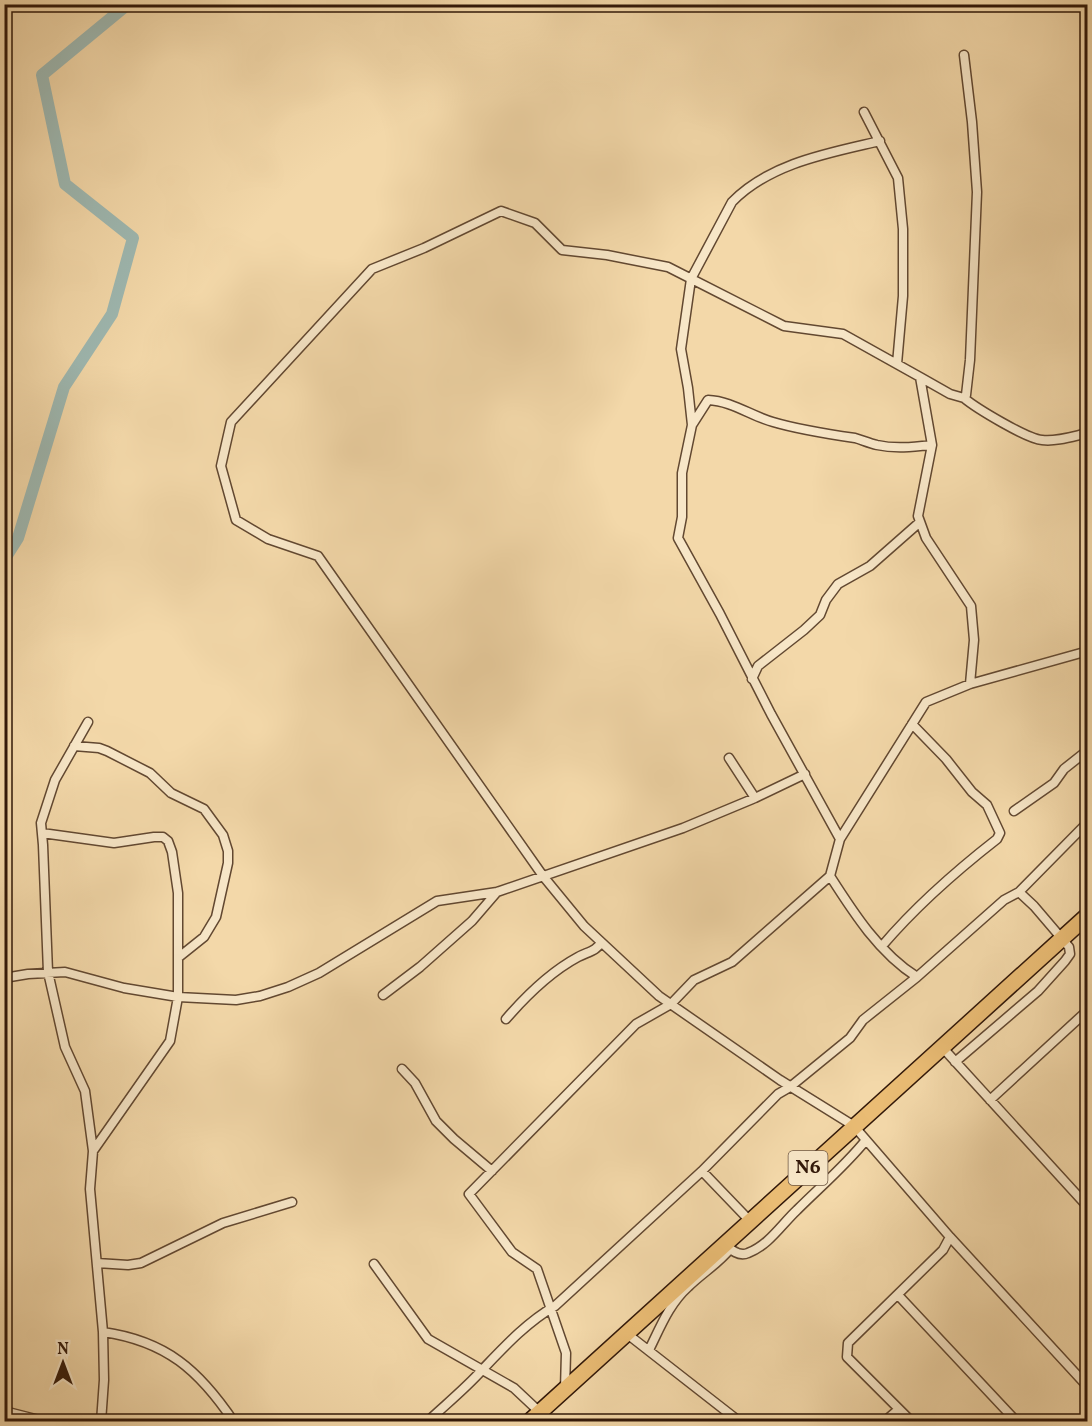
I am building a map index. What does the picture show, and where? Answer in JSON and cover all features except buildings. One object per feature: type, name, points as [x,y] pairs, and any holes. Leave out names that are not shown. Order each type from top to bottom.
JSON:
[{"type":"highway","name":"N6","points":[[538,1418],[565,1389],[626,1333],[727,1246],[750,1221],[1088,915]]},
{"type":"street","points":[[964,55],[977,192],[970,360],[964,398]]},
{"type":"street","points":[[864,112],[898,178],[903,230],[903,296],[897,364]]},
{"type":"street","points":[[840,839],[678,538],[682,517],[682,472],[692,425],[681,349],[691,279],[732,202],[742,192],[784,167],[841,149],[879,141]]},
{"type":"street","points":[[1088,433],[1052,440],[1038,440],[977,409],[964,398],[950,394],[843,334],[784,326],[668,267],[607,255],[562,250],[535,223],[501,211],[424,248],[372,269],[231,422],[221,466],[236,520],[268,539],[318,556],[543,876],[584,926],[659,996],[790,1086],[854,1126],[950,1237],[1088,1387]]},
{"type":"street","points":[[920,377],[932,445],[918,516],[926,538],[971,606],[974,640],[970,684]]},
{"type":"street","points":[[689,394],[738,407],[780,424],[860,439],[876,445],[903,448],[932,445]]},
{"type":"street","points":[[692,425],[708,400]]},
{"type":"street","points":[[752,679],[758,666],[820,615],[826,600],[837,584],[870,566],[920,522]]},
{"type":"street","points":[[565,1389],[566,1353],[537,1269],[512,1252],[469,1194],[636,1024],[671,1004],[694,980],[736,958],[810,891],[830,876],[840,839],[926,702],[970,684],[1088,651]]},
{"type":"street","points":[[88,722],[55,780],[41,823],[48,972],[65,1047],[85,1091],[93,1151],[90,1189],[103,1332],[104,1380],[101,1422]]},
{"type":"street","points":[[882,946],[906,918],[997,839],[1000,833],[987,805],[972,792],[946,759],[912,724]]},
{"type":"street","points":[[74,746],[107,751],[150,773],[171,793],[204,809],[224,836],[228,850],[228,863],[216,917],[204,937],[179,957]]},
{"type":"street","points":[[1014,811],[1054,783],[1064,769],[1088,750]]},
{"type":"street","points":[[729,758],[755,798]]},
{"type":"street","points":[[4,978],[65,972],[124,988],[178,997],[236,1000],[260,996],[319,973],[437,901],[497,892],[683,828],[805,774]]},
{"type":"street","points":[[427,1422],[498,1352],[550,1309],[702,1171],[778,1094],[850,1038],[863,1020],[917,977],[1004,900],[1019,892],[1088,822]]},
{"type":"street","points":[[42,833],[114,843],[163,837],[168,842],[175,868],[178,893],[178,997],[170,1041],[93,1151]]},
{"type":"street","points":[[830,876],[861,925],[907,971],[917,977]]},
{"type":"street","points":[[383,996],[472,921],[497,892]]},
{"type":"street","points":[[955,1062],[1038,991],[1070,954],[1069,947],[1019,892]]},
{"type":"street","points":[[506,1019],[558,970],[574,959],[595,950],[601,942]]},
{"type":"street","points":[[990,1100],[1088,1010]]},
{"type":"street","points":[[942,1047],[1088,1207]]},
{"type":"street","points":[[402,1070],[415,1083],[436,1121],[492,1171]]},
{"type":"street","points":[[649,1350],[669,1308],[687,1287],[720,1261],[727,1246],[733,1252],[746,1254],[767,1242],[866,1140]]},
{"type":"street","points":[[702,1171],[750,1221]]},
{"type":"street","points":[[97,1263],[128,1265],[141,1263],[223,1223],[292,1202]]},
{"type":"street","points":[[912,1422],[847,1357],[848,1343],[943,1250],[950,1237]]},
{"type":"street","points":[[374,1264],[428,1340],[514,1388],[538,1418]]},
{"type":"street","points":[[897,1295],[1017,1422]]},
{"type":"street","points":[[103,1332],[124,1335],[170,1353],[191,1368],[219,1399],[234,1422]]},
{"type":"street","points":[[626,1333],[740,1422]]},
{"type":"street","points":[[884,1422],[899,1408]]},
{"type":"street","points":[[4,1411],[47,1422]]},
{"type":"waterway","points":[[4,560],[18,538],[64,387],[112,314],[133,238],[65,184],[42,75],[128,4]]}]
